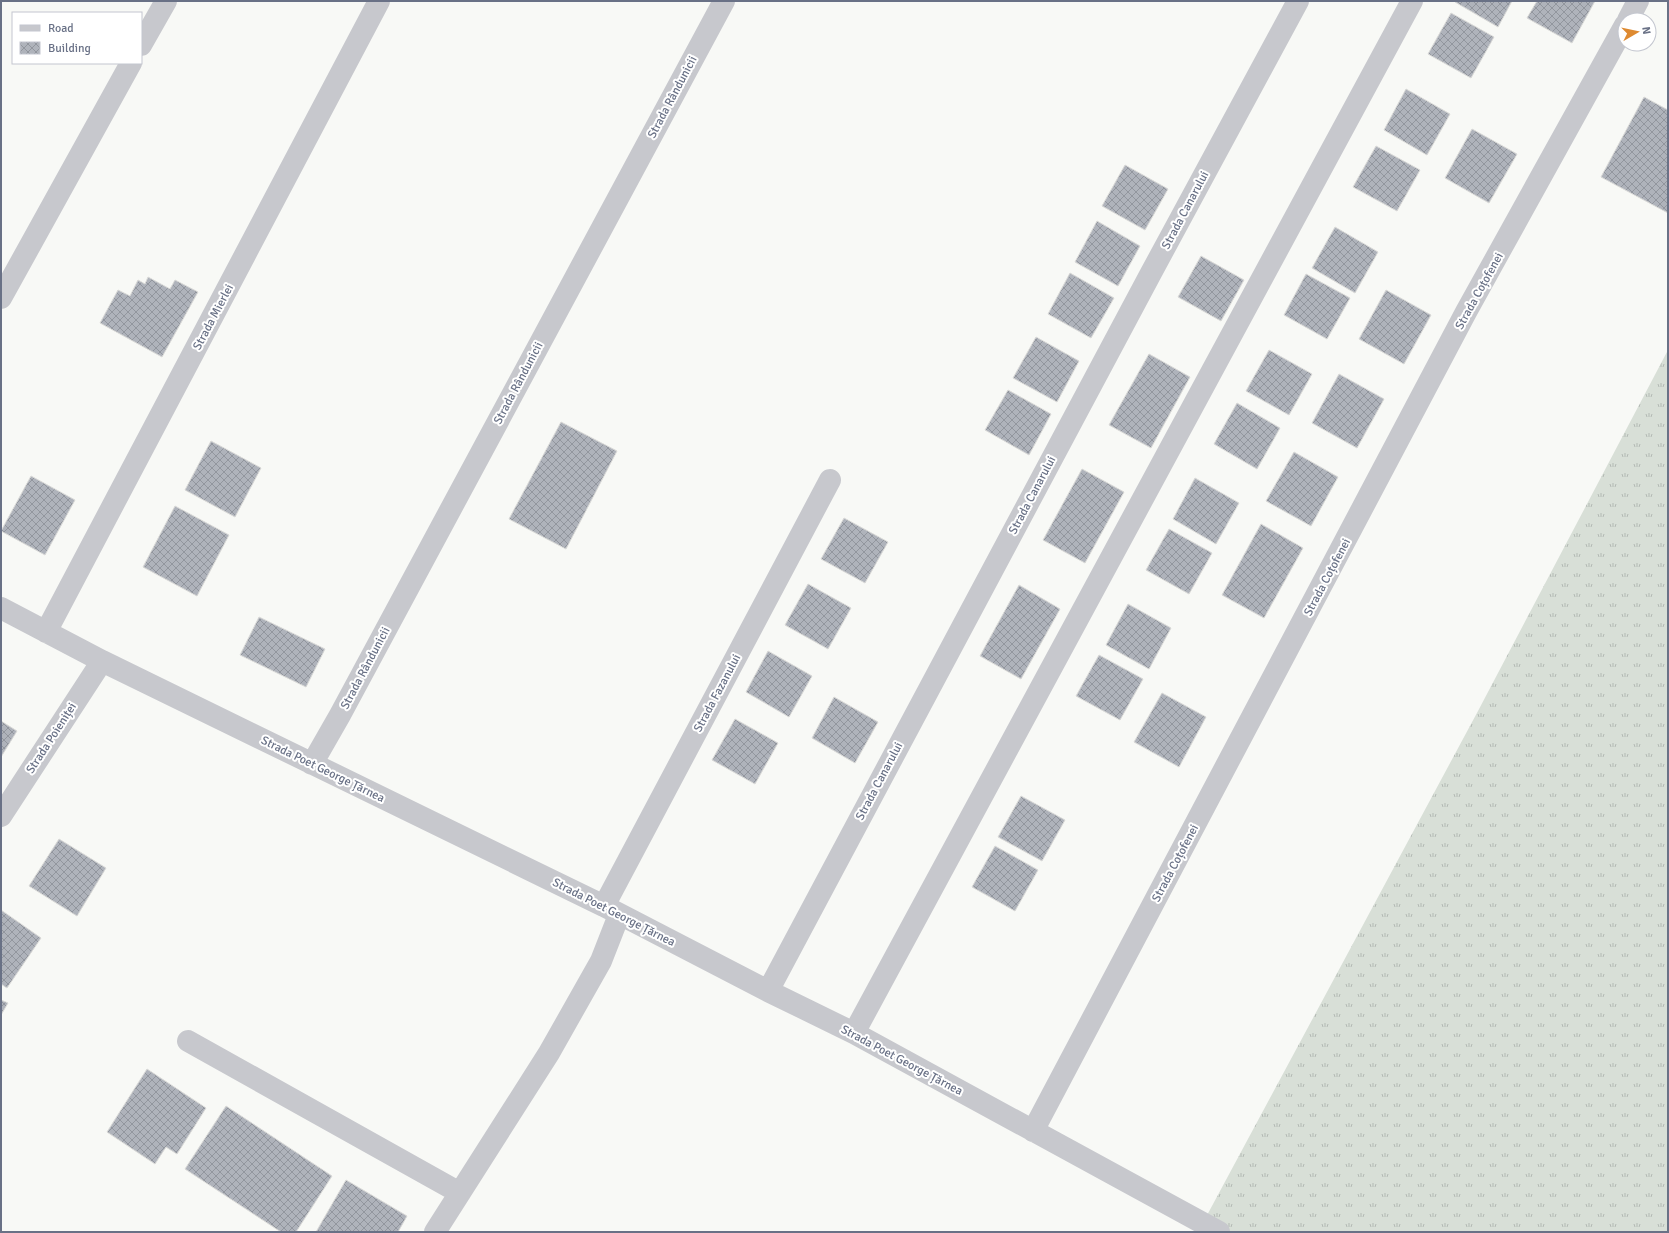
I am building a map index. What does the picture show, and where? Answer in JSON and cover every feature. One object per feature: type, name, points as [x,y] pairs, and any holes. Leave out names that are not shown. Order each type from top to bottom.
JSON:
[{"type":"street","points":[[142,43],[166,1]]},
{"type":"street","name":"Strada Mierlei","points":[[46,632],[379,1]]},
{"type":"street","name":"Strada Rândunicii","points":[[312,764],[340,715],[724,1]]},
{"type":"street","name":"Strada Canarului","points":[[768,990],[1143,287],[1298,1]]},
{"type":"street","points":[[854,1033],[1412,1]]},
{"type":"street","points":[[1632,12],[1638,1]]},
{"type":"street","name":"Strada Coțofenei","points":[[1033,1131],[1466,312],[1617,39]]},
{"type":"street","points":[[1,298],[130,64]]},
{"type":"street","name":"Strada Fazanului","points":[[435,1232],[553,1046],[602,961],[612,911],[830,480]]},
{"type":"street","name":"Strada Poet George Țărnea","points":[[1,608],[102,660],[612,911],[854,1033],[1219,1232]]},
{"type":"street","name":"Strada Poieniței","points":[[1,816],[102,660]]},
{"type":"street","points":[[188,1042],[460,1193]]},
{"type":"green space","points":[[1668,350],[1668,1232],[1198,1232],[1478,711]]},
{"type":"building","points":[[1455,1],[1512,1],[1498,27]]},
{"type":"building","points":[[1537,1],[1595,1],[1572,43],[1527,18]]},
{"type":"building","points":[[1451,13],[1494,37],[1471,78],[1428,54]]},
{"type":"building","points":[[1406,89],[1450,114],[1427,155],[1384,130]]},
{"type":"building","points":[[1644,97],[1668,110],[1668,213],[1601,177]]},
{"type":"building","points":[[1472,129],[1517,154],[1489,203],[1445,178]]},
{"type":"building","points":[[1376,146],[1420,170],[1397,211],[1353,187]]},
{"type":"building","points":[[1125,165],[1168,189],[1145,230],[1102,206]]},
{"type":"building","points":[[1097,221],[1140,246],[1118,286],[1075,262]]},
{"type":"building","points":[[1335,227],[1378,252],[1355,293],[1312,268]]},
{"type":"building","points":[[1201,256],[1244,280],[1221,321],[1178,297]]},
{"type":"building","points":[[1070,273],[1114,298],[1091,338],[1048,314]]},
{"type":"building","points":[[1306,274],[1350,298],[1327,339],[1284,315]]},
{"type":"building","points":[[148,277],[170,289],[175,280],[198,292],[162,357],[100,323],[118,290],[130,296],[138,280],[145,284]]},
{"type":"building","points":[[1386,290],[1431,315],[1404,364],[1359,339]]},
{"type":"building","points":[[1036,337],[1079,361],[1057,402],[1013,378]]},
{"type":"building","points":[[1269,350],[1312,374],[1289,415],[1246,391]]},
{"type":"building","points":[[1149,354],[1190,377],[1151,448],[1109,425]]},
{"type":"building","points":[[1339,374],[1384,399],[1357,448],[1312,423]]},
{"type":"building","points":[[1008,390],[1051,414],[1029,455],[985,430]]},
{"type":"building","points":[[1237,403],[1280,428],[1257,469],[1214,444]]},
{"type":"building","points":[[561,422],[617,451],[566,549],[509,519]]},
{"type":"building","points":[[211,441],[261,468],[235,517],[185,490]]},
{"type":"building","points":[[1294,452],[1338,477],[1311,526],[1266,501]]},
{"type":"building","points":[[1082,469],[1124,492],[1085,563],[1043,540]]},
{"type":"building","points":[[31,476],[75,500],[45,555],[1,531]]},
{"type":"building","points":[[1195,478],[1239,503],[1216,544],[1173,519]]},
{"type":"building","points":[[175,506],[229,535],[197,596],[143,567]]},
{"type":"building","points":[[844,518],[888,542],[865,583],[821,559]]},
{"type":"building","points":[[1261,524],[1303,548],[1264,618],[1222,595]]},
{"type":"building","points":[[1169,529],[1212,553],[1189,594],[1146,570]]},
{"type":"building","points":[[808,584],[851,608],[828,649],[785,625]]},
{"type":"building","points":[[1019,585],[1060,609],[1021,679],[980,656]]},
{"type":"building","points":[[1128,604],[1171,628],[1149,669],[1106,645]]},
{"type":"building","points":[[259,617],[325,649],[306,687],[240,655]]},
{"type":"building","points":[[768,651],[812,676],[789,717],[746,692]]},
{"type":"building","points":[[1099,655],[1143,679],[1120,720],[1076,696]]},
{"type":"building","points":[[1162,693],[1206,717],[1179,767],[1134,742]]},
{"type":"building","points":[[834,697],[878,722],[855,763],[812,738]]},
{"type":"building","points":[[735,719],[778,743],[755,784],[712,760]]},
{"type":"building","points":[[1,721],[17,731],[1,757]]},
{"type":"building","points":[[1021,796],[1065,820],[1042,861],[998,837]]},
{"type":"building","points":[[59,839],[106,868],[77,916],[29,886]]},
{"type":"building","points":[[995,846],[1038,870],[1015,911],[972,887]]},
{"type":"building","points":[[1,910],[41,938],[7,988],[1,984]]},
{"type":"building","points":[[1,1000],[8,1003],[1,1015]]},
{"type":"building","points":[[147,1069],[206,1108],[177,1154],[166,1147],[155,1164],[107,1132]]},
{"type":"building","points":[[226,1106],[332,1176],[296,1232],[281,1232],[185,1169]]},
{"type":"building","points":[[346,1180],[407,1216],[398,1232],[316,1232]]}]
